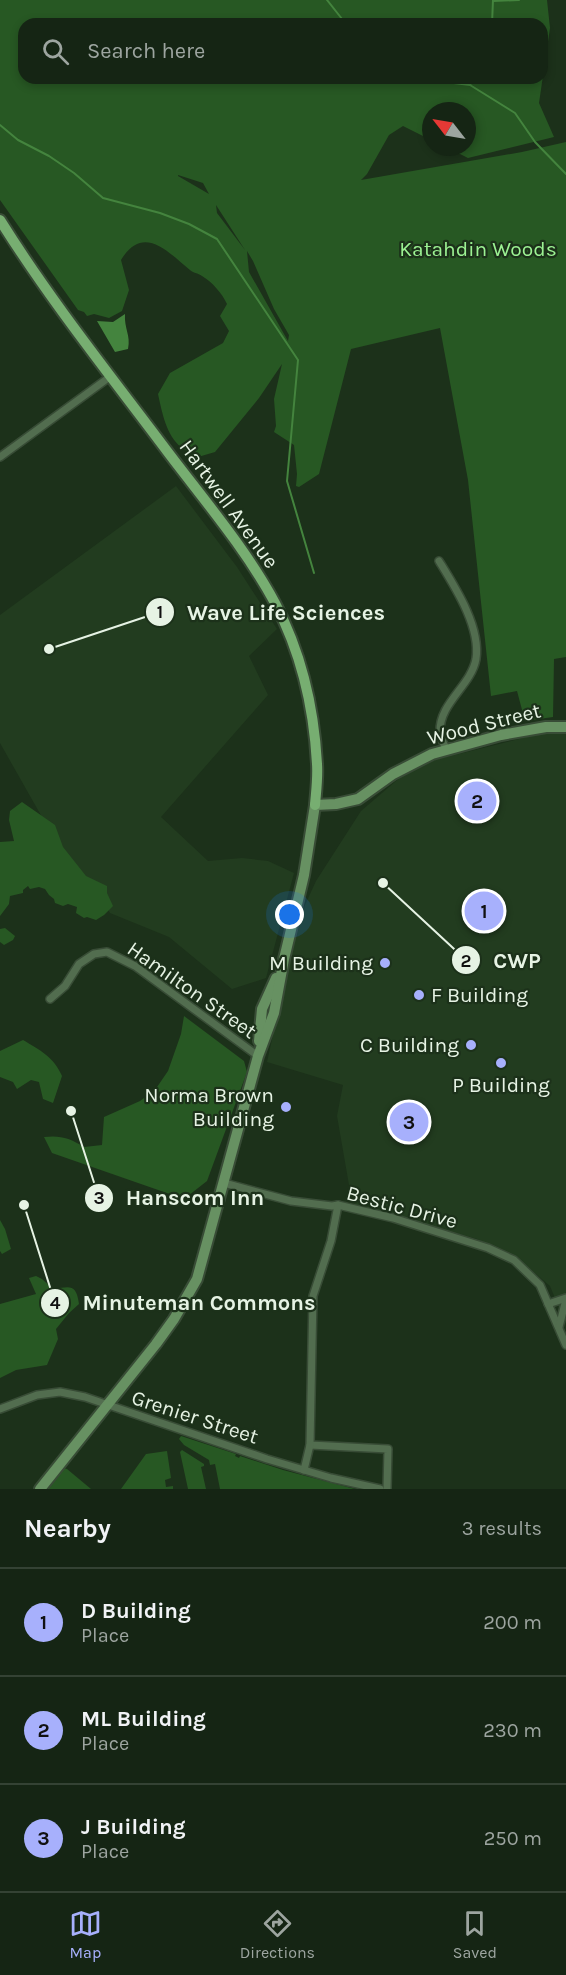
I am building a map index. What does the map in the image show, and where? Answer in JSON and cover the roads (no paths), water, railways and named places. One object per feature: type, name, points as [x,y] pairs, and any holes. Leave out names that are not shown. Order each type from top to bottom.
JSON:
[{"type":"main road","name":"Hartwell Avenue","points":[[0,220],[43,283],[237,545],[275,603],[300,668],[309,705],[317,766],[315,805]]},
{"type":"street","points":[[0,457],[111,376]]},
{"type":"street","points":[[439,561],[467,611],[475,639],[476,657],[472,672],[444,715],[440,733],[446,750]]},
{"type":"street","name":"Wood Street","points":[[315,805],[336,804],[358,799],[432,753],[518,732],[546,727],[566,727]]},
{"type":"street","name":"Hartwell Avenue","points":[[258,1056],[274,1013],[304,875],[315,805]]},
{"type":"street","name":"Hamilton Street","points":[[50,999],[65,986],[79,964],[94,954],[107,952],[135,966],[258,1056]]},
{"type":"street","name":"Hartwell Avenue","points":[[258,1056],[262,1009],[284,959]]},
{"type":"street","points":[[40,1489],[156,1344],[197,1280],[258,1056]]},
{"type":"street","name":"Bestic Drive","points":[[225,1183],[291,1201],[338,1205],[393,1218],[488,1248],[514,1260],[540,1285],[566,1345]]},
{"type":"street","points":[[304,1470],[310,1445],[314,1296],[331,1241],[338,1205]]},
{"type":"street","points":[[548,1304],[566,1299]]},
{"type":"street","points":[[559,1326],[566,1299]]},
{"type":"street","name":"Grenier Street","points":[[0,1409],[37,1395],[60,1392],[85,1397],[106,1406],[304,1470],[380,1489]]},
{"type":"street","points":[[310,1445],[388,1449],[387,1489]]},
{"type":"waterway","points":[[327,0],[341,18]]},
{"type":"waterway","points":[[492,18],[493,0]]},
{"type":"waterway","points":[[493,1],[519,0]]},
{"type":"waterway","points":[[462,84],[470,84]]},
{"type":"waterway","points":[[470,85],[515,113],[535,142],[566,174]]},
{"type":"waterway","points":[[0,125],[18,140],[49,156],[74,173],[103,198],[160,213],[189,224],[217,239],[298,360],[287,481],[314,573]]},
{"type":"place","name":"Wave Life Sciences","points":[[49,649]]},
{"type":"place","name":"ML Building","points":[[477,801]]},
{"type":"place","name":"CWP","points":[[383,883]]},
{"type":"place","name":"D Building","points":[[484,911]]},
{"type":"place","name":"M Building","points":[[385,963]]},
{"type":"place","name":"F Building","points":[[419,995]]},
{"type":"place","name":"C Building","points":[[471,1045]]},
{"type":"place","name":"P Building","points":[[501,1063]]},
{"type":"place","name":"Norma Brown Building","points":[[286,1107]]},
{"type":"place","name":"Hanscom Inn","points":[[71,1111]]},
{"type":"place","name":"J Building","points":[[409,1122]]},
{"type":"place","name":"Minuteman Commons","points":[[24,1205]]},
{"type":"park label","name":"Katahdin Woods","points":[[478,249]]}]
